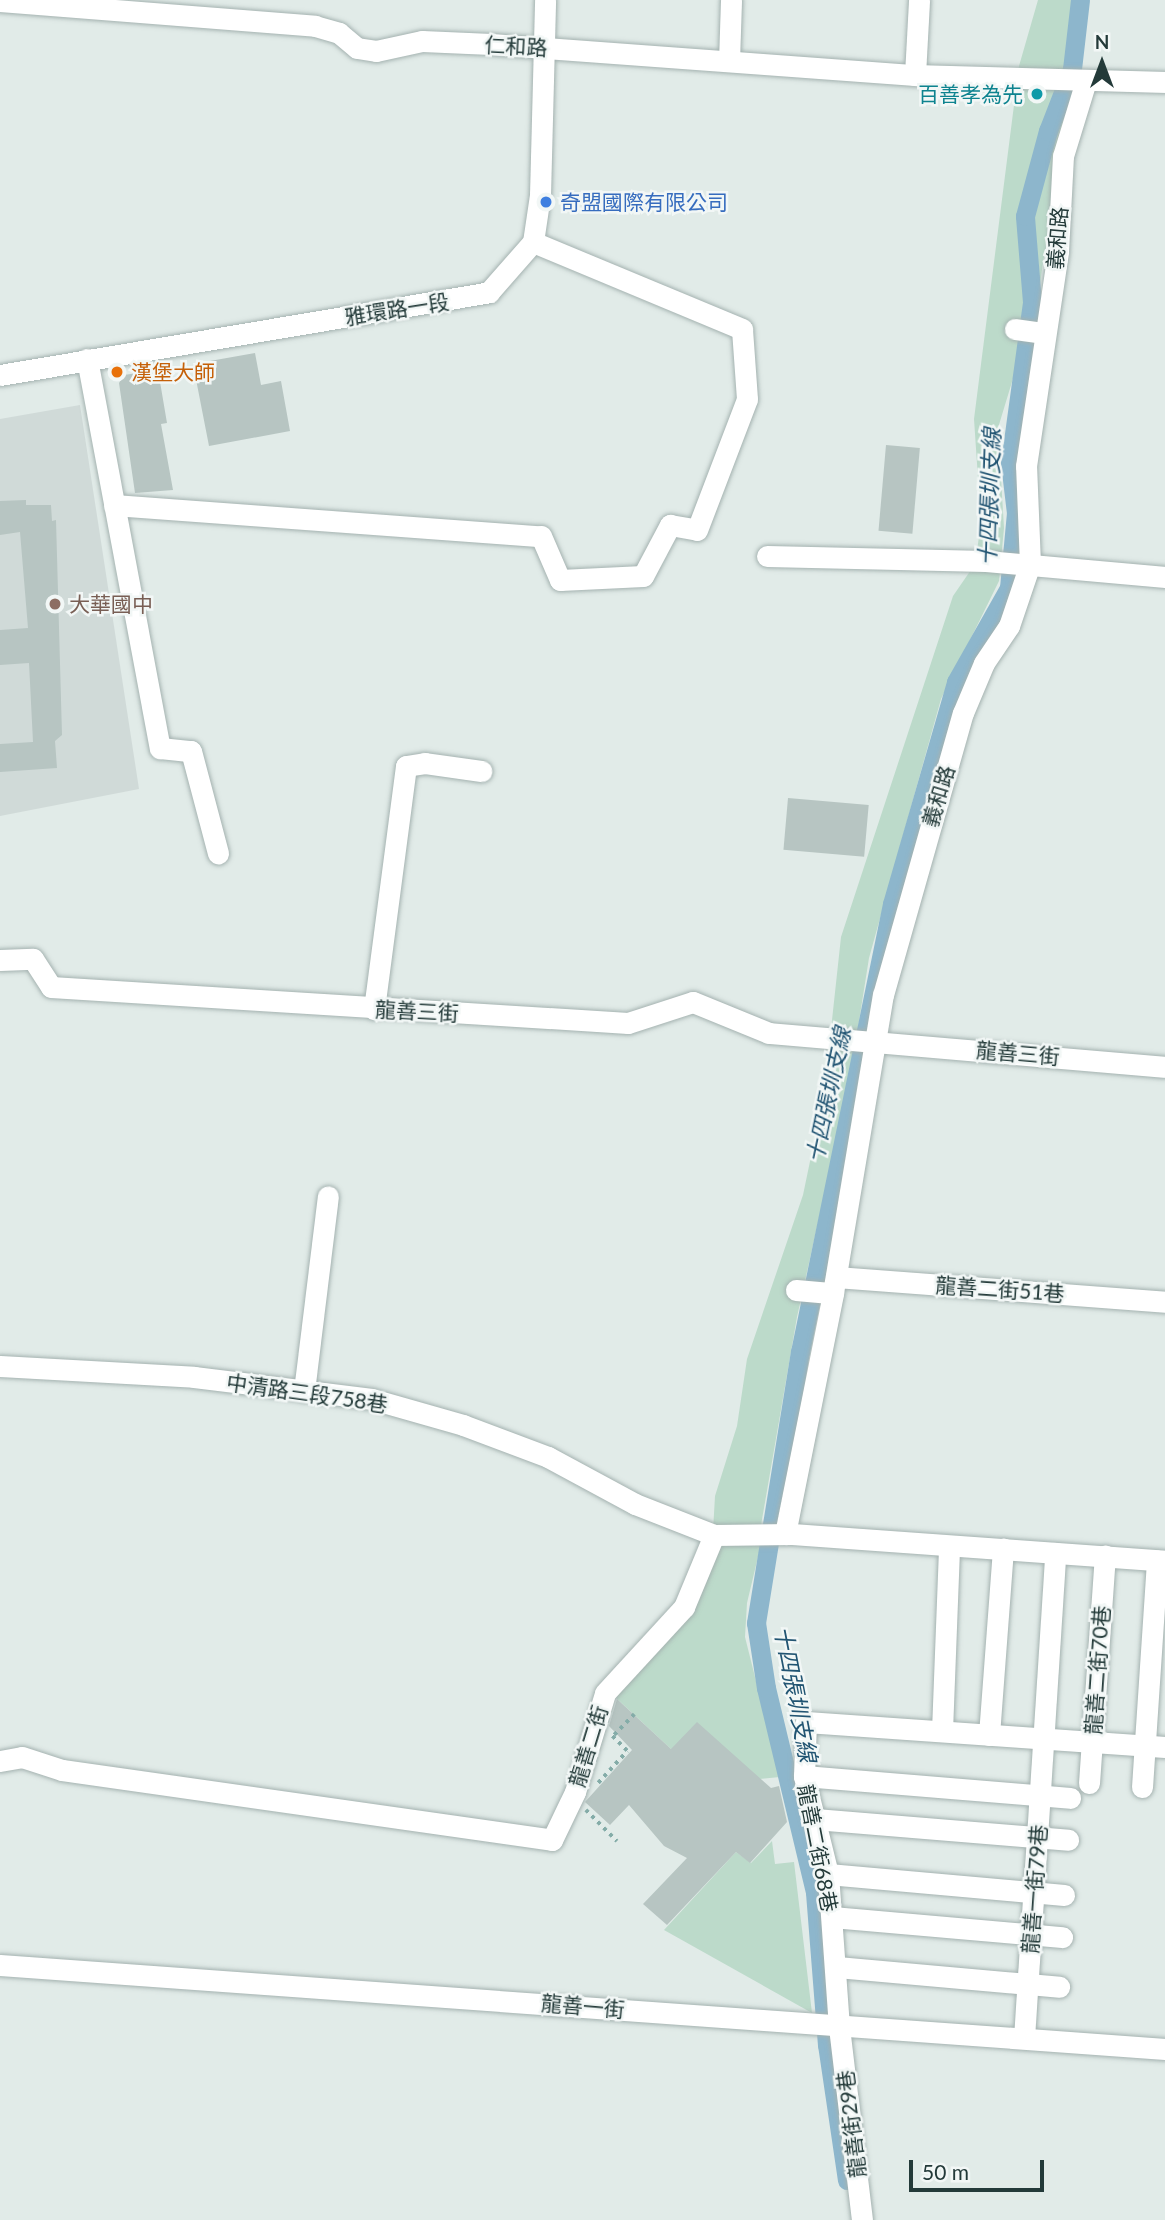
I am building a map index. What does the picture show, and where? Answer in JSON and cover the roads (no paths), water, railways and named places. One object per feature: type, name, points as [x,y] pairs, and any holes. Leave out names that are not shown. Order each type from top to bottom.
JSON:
[{"type":"street","points":[[114,505],[541,536],[560,580],[643,576],[670,525],[697,530],[747,398],[742,329],[533,242],[540,195],[545,0]]},
{"type":"street","points":[[729,61],[731,0]]},
{"type":"street","points":[[915,75],[919,0]]},
{"type":"street","name":"仁和路","points":[[0,1],[315,26],[338,33],[358,48],[376,51],[422,41],[544,47],[915,75],[1041,77],[1086,81]]},
{"type":"street","points":[[1086,81],[1165,82]]},
{"type":"street","name":"義和路","points":[[874,1039],[915,870],[963,713],[984,663],[1009,626],[1026,564],[1026,466],[1058,251],[1063,156],[1086,81]]},
{"type":"street","name":"雅環路一段","points":[[0,375],[463,299],[489,292],[533,242]]},
{"type":"street","points":[[1015,329],[1045,333]]},
{"type":"street","points":[[87,359],[160,748],[191,751],[218,853]]},
{"type":"street","points":[[767,556],[986,561],[1165,577]]},
{"type":"street","points":[[374,1009],[406,766],[425,763],[481,771]]},
{"type":"street","name":"龍善三街","points":[[0,960],[33,959],[51,987],[628,1023],[694,1002],[769,1034],[874,1039],[1165,1067]]},
{"type":"street","points":[[785,1534],[835,1285],[874,1039]]},
{"type":"street","points":[[304,1391],[328,1196]]},
{"type":"street","name":"龍善二街51巷","points":[[796,1290],[835,1285],[1165,1302]]},
{"type":"street","name":"中清路三段758巷","points":[[0,1366],[194,1377],[372,1399],[463,1425],[548,1457],[635,1504],[714,1535]]},
{"type":"street","points":[[714,1535],[785,1534],[1161,1560],[1155,1746],[1142,1787]]},
{"type":"street","name":"龍善二街","points":[[0,1761],[22,1757],[62,1769],[552,1840],[575,1792],[605,1693],[684,1607],[714,1535]]},
{"type":"street","points":[[942,1731],[949,1546]]},
{"type":"street","points":[[989,1735],[1003,1549]]},
{"type":"street","points":[[1044,1739],[1055,1553]]},
{"type":"street","name":"龍善二街70巷","points":[[1089,1783],[1105,1556]]},
{"type":"street","name":"龍善二街68巷","points":[[837,2027],[837,1967],[828,1874],[804,1776],[806,1722],[1155,1746]]},
{"type":"street","name":"龍善一街79巷","points":[[1024,2038],[1044,1739]]},
{"type":"street","points":[[804,1776],[1070,1798]]},
{"type":"street","points":[[815,1819],[1068,1840]]},
{"type":"street","points":[[828,1874],[1064,1895]]},
{"type":"street","points":[[832,1917],[1062,1937]]},
{"type":"street","name":"龍善一街","points":[[0,1965],[1165,2049]]},
{"type":"street","points":[[837,1967],[1059,1987]]},
{"type":"street","name":"龍善街29巷","points":[[837,2027],[862,2220]]},
{"type":"waterway","name":"十四張圳支線","points":[[847,2180],[827,2045],[815,1892],[766,1688],[756,1623],[800,1352],[892,904],[956,682],[1009,588],[1016,513],[1010,463],[1032,302],[1025,216],[1048,131],[1072,69],[1080,0]]},
{"type":"place","name":"百善孝為先","points":[[1037,94]]},
{"type":"place","name":"奇盟國際有限公司","points":[[546,202]]},
{"type":"place","name":"漢堡大師","points":[[117,372]]},
{"type":"place","name":"大華國中","points":[[55,604]]}]
